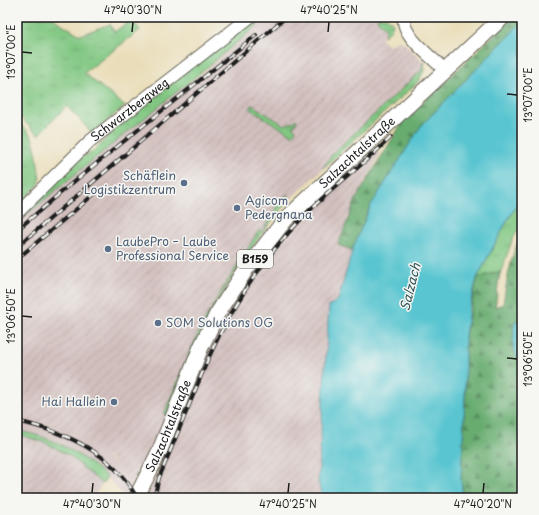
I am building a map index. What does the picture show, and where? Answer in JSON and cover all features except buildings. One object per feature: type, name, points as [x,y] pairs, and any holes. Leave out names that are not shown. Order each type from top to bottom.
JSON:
[{"type":"main road","name":"Salzachtalstraße","points":[[136,498],[160,450],[201,347],[217,314],[247,268],[285,220],[503,17]]},
{"type":"street","name":"Schwarzbergweg","points":[[17,213],[90,141],[250,17]]},
{"type":"street","points":[[404,17],[404,26],[410,35],[446,71]]},
{"type":"shaded area","points":[[267,17],[293,17],[17,257],[17,222],[115,141],[206,70]]},
{"type":"shaded area","points":[[293,17],[378,17],[377,19],[386,29],[381,39],[388,46],[398,41],[403,42],[423,62],[422,70],[333,153],[323,168],[288,201],[262,232],[235,270],[216,303],[156,441],[132,484],[111,459],[89,444],[57,428],[17,417],[17,257]]},
{"type":"shaded area","points":[[373,148],[380,154],[356,199],[337,245],[352,250],[338,300],[329,306],[318,483],[322,498],[144,498],[159,469],[183,413],[204,357],[223,319],[248,279],[277,241],[329,186]]},
{"type":"shaded area","points":[[17,417],[57,428],[79,437],[98,449],[118,467],[132,484],[125,498],[107,477],[78,454],[52,440],[17,431],[19,425],[17,425]]},
{"type":"shaded area","points":[[17,431],[85,459],[107,477],[93,498],[17,498]]},
{"type":"green space","points":[[17,17],[54,17],[54,19],[80,35],[110,24],[114,32],[132,20],[140,30],[84,73],[125,106],[92,133],[67,106],[38,135],[17,114]]},
{"type":"green space","points":[[257,17],[267,17],[17,222],[17,220],[80,157],[99,146],[108,136],[113,127]]},
{"type":"green space","points":[[378,17],[387,17],[393,23],[391,30],[384,36],[386,29],[377,19]]},
{"type":"green space","points":[[512,17],[522,17],[522,22],[421,126],[371,205],[352,250],[338,245],[356,199],[406,116],[445,82]]},
{"type":"green space","points":[[423,62],[425,69],[417,83],[323,168],[333,153],[422,70]]},
{"type":"green space","points":[[252,105],[284,125],[293,122],[296,119],[297,121],[293,127],[296,130],[292,135],[250,109]]},
{"type":"green space","points":[[21,126],[27,130],[34,142],[40,180],[39,184],[17,207],[17,137]]},
{"type":"green space","points":[[288,194],[288,201],[248,253],[213,309],[211,308],[259,230],[262,232],[283,198]]},
{"type":"green space","points":[[522,197],[522,222],[512,241],[501,271],[477,278],[506,223]]},
{"type":"green space","points":[[522,232],[522,326],[519,321],[515,330],[513,347],[522,371],[522,498],[463,498],[461,479],[465,397],[465,336],[477,278],[501,271],[495,307],[503,304],[512,258]]},
{"type":"green space","points":[[209,312],[211,313],[167,415],[164,414],[189,354]]},
{"type":"green space","points":[[17,431],[42,437],[65,447],[87,461],[107,477],[102,484],[70,456],[46,443],[17,434]]},
{"type":"water","name":"Salzach","points":[[522,22],[522,197],[506,223],[477,278],[469,309],[465,336],[465,397],[461,479],[463,498],[322,498],[318,481],[329,306],[338,300],[353,248],[371,205],[421,126]]},
{"type":"water","points":[[516,321],[519,321],[522,326],[522,371],[513,347],[514,325]]},
{"type":"railway","points":[[17,247],[286,17]]},
{"type":"railway","points":[[17,230],[77,179],[256,35]]},
{"type":"railway","points":[[154,498],[159,478],[208,359],[240,298],[266,260],[296,225],[312,208],[391,137]]},
{"type":"railway","points":[[17,259],[99,190]]},
{"type":"railway","points":[[17,421],[52,431],[86,446],[101,456],[114,468],[127,482],[137,498]]},
{"type":"place","name":"Schäflein Logistikzentrum","points":[[184,183]]},
{"type":"place","name":"Agicom Pedergnana","points":[[237,208]]},
{"type":"place","name":"LaubePro – Laube Professional Service","points":[[108,249]]},
{"type":"place","name":"SOM Solutions OG","points":[[158,323]]},
{"type":"place","name":"Hai Hallein","points":[[114,402]]}]
